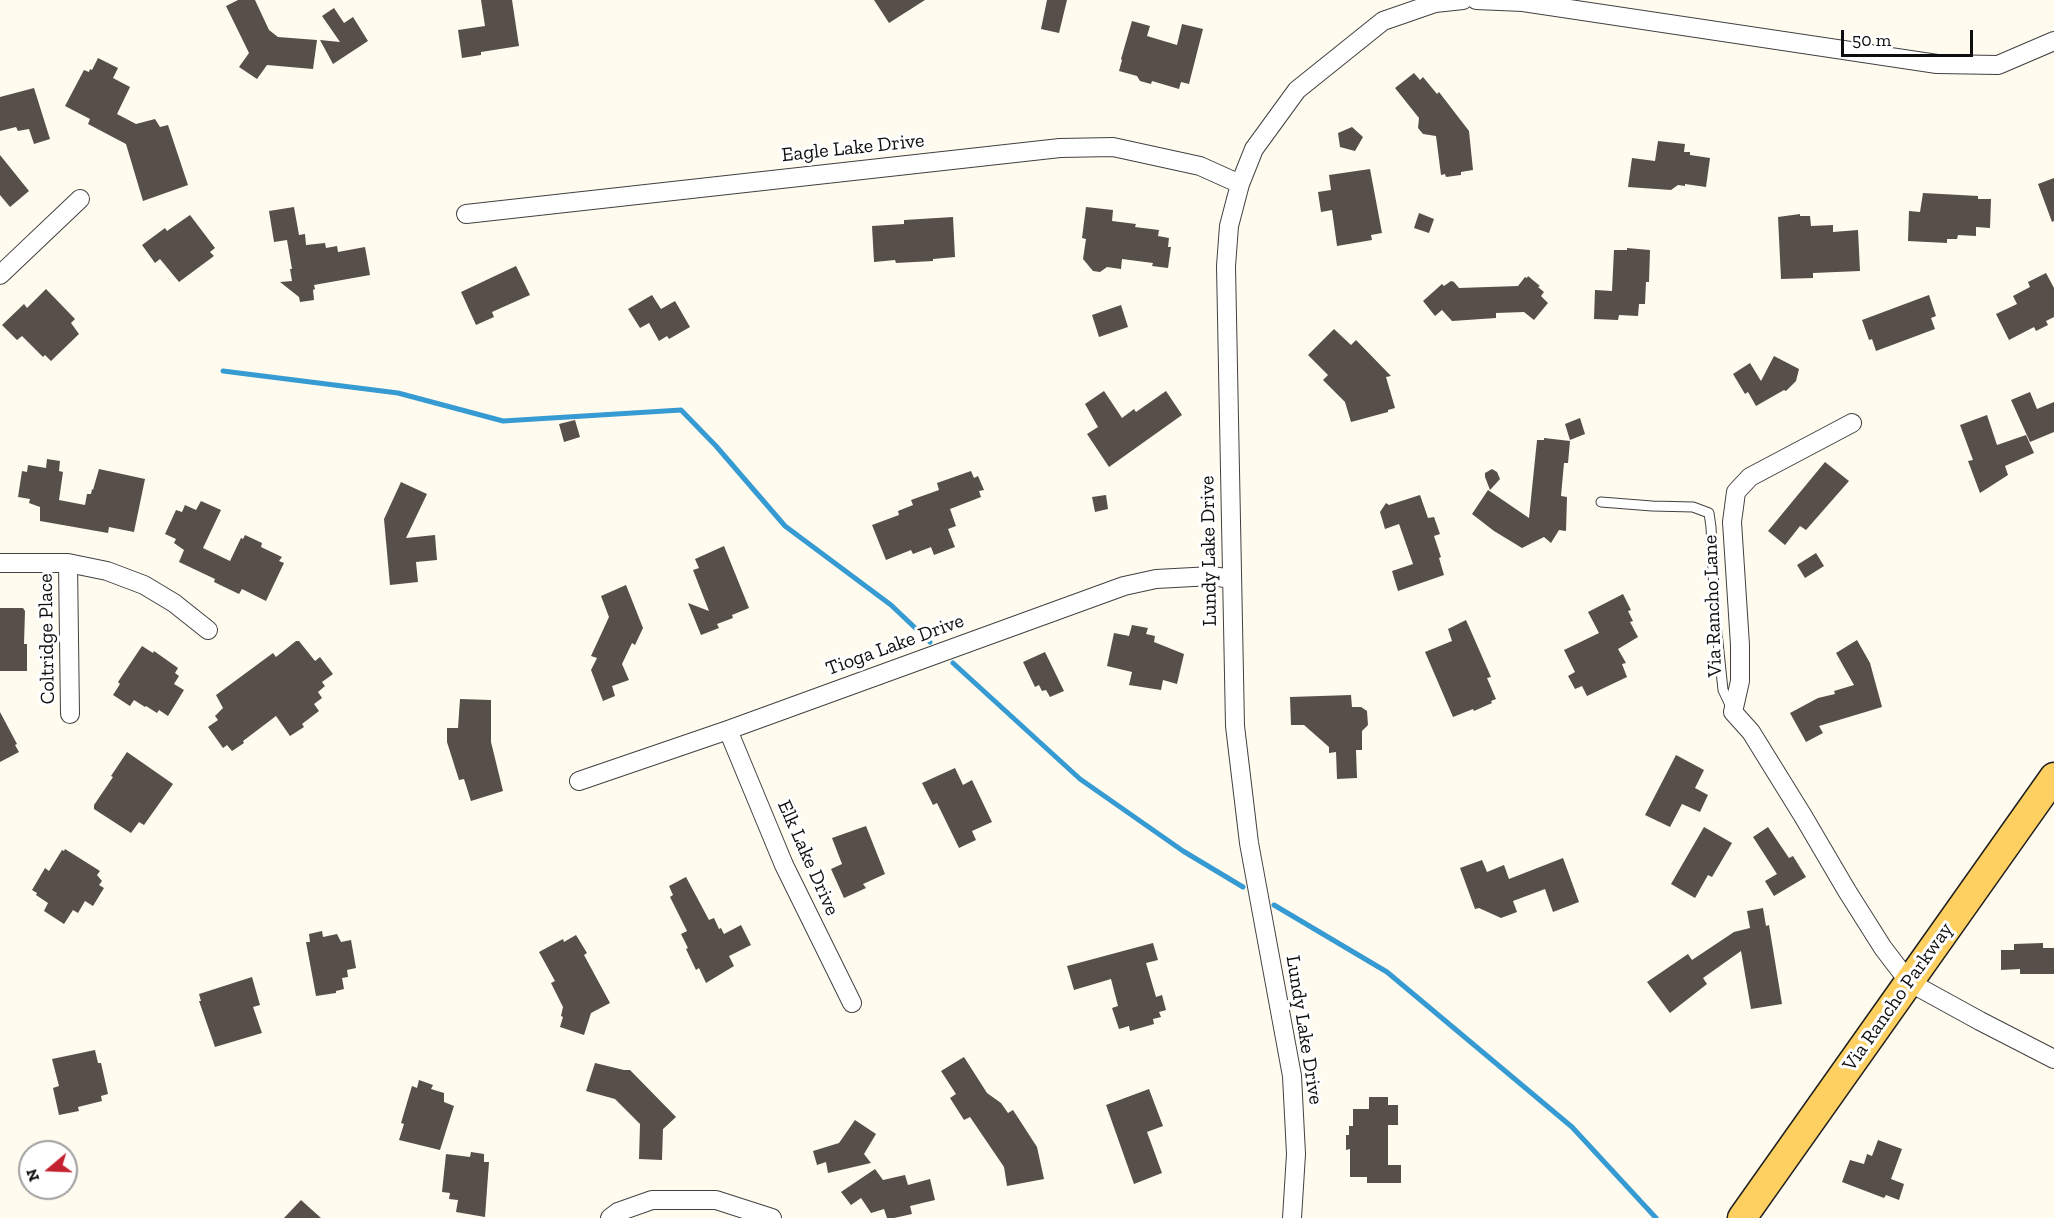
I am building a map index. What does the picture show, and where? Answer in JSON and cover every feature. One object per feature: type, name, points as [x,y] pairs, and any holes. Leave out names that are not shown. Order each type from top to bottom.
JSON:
[{"type":"main road","name":"Via Rancho Parkway","points":[[1742,1218],[2054,777]]},
{"type":"street","name":"Lundy Lake Drive","points":[[1292,1218],[1296,1154],[1292,1076],[1247,831],[1234,726],[1226,266],[1229,226],[1240,184],[1254,149],[1297,90],[1383,21],[1435,3],[1463,0]]},
{"type":"street","points":[[1476,0],[1524,2],[1937,64],[1998,65],[2054,41]]},
{"type":"street","name":"Eagle Lake Drive","points":[[466,214],[1060,148],[1113,147],[1200,166],[1240,184]]},
{"type":"street","points":[[0,275],[80,199]]},
{"type":"street","name":"Via Rancho Lane","points":[[1733,712],[1740,681],[1740,645],[1732,522],[1736,492],[1750,477],[1852,423]]},
{"type":"street","points":[[0,563],[68,563],[107,571],[144,585],[174,603],[208,630]]},
{"type":"street","name":"Coltridge Place","points":[[68,563],[70,714]]},
{"type":"street","name":"Tioga Lake Drive","points":[[579,781],[728,730],[1124,586],[1156,579],[1212,576],[1232,579]]},
{"type":"street","points":[[1733,712],[1751,732],[1883,948],[1909,982],[1980,1022],[2054,1059]]},
{"type":"street","name":"Elk Lake Drive","points":[[728,730],[784,865],[852,1003]]},
{"type":"street","points":[[610,1218],[618,1212],[652,1200],[716,1200],[772,1218]]},
{"type":"lane","points":[[1601,502],[1693,507],[1709,513],[1715,613],[1723,690],[1733,712]]},
{"type":"building","points":[[238,0],[255,0],[269,30],[278,37],[317,40],[313,69],[267,65],[257,79],[239,67],[249,53],[226,6]]},
{"type":"building","points":[[481,0],[512,0],[519,46],[481,52],[481,55],[462,58],[458,30],[485,26]]},
{"type":"building","points":[[874,0],[925,0],[889,23]]},
{"type":"building","points":[[1047,0],[1067,0],[1059,33],[1041,29]]},
{"type":"building","points":[[334,8],[344,23],[353,17],[368,41],[333,64],[320,40],[340,42],[322,16]]},
{"type":"building","points":[[1132,21],[1150,26],[1147,36],[1177,45],[1182,24],[1203,29],[1189,84],[1181,82],[1179,89],[1152,81],[1151,84],[1140,81],[1137,76],[1119,71]]},
{"type":"building","points":[[98,58],[118,68],[113,78],[130,87],[117,114],[136,124],[155,119],[160,127],[168,125],[188,185],[143,201],[126,144],[88,124],[90,119],[65,106],[84,70],[89,72],[90,69],[92,70]]},
{"type":"building","points":[[1414,73],[1420,80],[1423,77],[1437,94],[1439,92],[1469,131],[1473,170],[1461,172],[1461,175],[1446,177],[1445,174],[1441,175],[1436,136],[1423,134],[1418,128],[1419,118],[1395,88]]},
{"type":"building","points":[[34,88],[50,139],[34,144],[29,129],[18,131],[16,127],[0,131],[0,97]]},
{"type":"building","points":[[1352,127],[1363,137],[1355,151],[1340,147],[1338,133]]},
{"type":"building","points":[[1658,141],[1685,144],[1684,152],[1710,158],[1706,187],[1685,184],[1685,186],[1678,185],[1671,190],[1628,187],[1632,158],[1655,161]]},
{"type":"building","points":[[0,155],[29,191],[10,207],[0,195]]},
{"type":"building","points":[[1370,169],[1382,233],[1371,235],[1372,240],[1337,246],[1332,210],[1321,212],[1318,192],[1331,190],[1329,175]]},
{"type":"building","points":[[2054,178],[2054,221],[2052,222],[2038,184]]},
{"type":"building","points":[[1923,193],[1978,196],[1978,199],[1991,199],[1990,228],[1976,227],[1976,236],[1958,235],[1957,239],[1947,239],[1947,243],[1908,241],[1909,211],[1920,212]]},
{"type":"building","points":[[294,207],[299,235],[305,234],[306,245],[325,243],[326,248],[337,246],[338,252],[365,247],[370,275],[314,285],[314,300],[300,302],[299,297],[280,282],[292,281],[290,269],[292,269],[287,240],[274,242],[269,211]]},
{"type":"building","points":[[1086,207],[1113,210],[1112,221],[1159,230],[1158,236],[1169,238],[1168,247],[1171,247],[1168,268],[1152,266],[1153,263],[1122,259],[1121,269],[1107,267],[1100,272],[1093,271],[1083,259],[1086,239],[1082,238]]},
{"type":"building","points":[[1419,213],[1434,219],[1429,233],[1414,228]]},
{"type":"building","points":[[1800,214],[1800,216],[1810,216],[1811,226],[1833,225],[1833,232],[1858,230],[1860,271],[1813,273],[1813,278],[1781,279],[1778,217]]},
{"type":"building","points":[[190,215],[215,248],[210,252],[214,256],[179,282],[160,259],[155,263],[142,245],[165,228],[167,231]]},
{"type":"building","points":[[953,217],[955,257],[933,259],[933,261],[874,262],[872,226],[904,224],[904,220]]},
{"type":"building","points":[[1627,248],[1650,250],[1649,282],[1646,282],[1645,304],[1639,304],[1638,316],[1619,315],[1618,320],[1594,319],[1595,290],[1612,291],[1614,250],[1627,250]]},
{"type":"building","points":[[516,266],[530,295],[492,312],[494,317],[476,325],[461,292]]},
{"type":"building","points":[[2046,273],[2054,288],[2054,317],[2046,321],[2048,325],[2036,331],[2034,327],[2009,340],[1996,314],[2017,304],[2013,296],[2030,287],[2028,282]]},
{"type":"building","points":[[1528,276],[1540,286],[1538,287],[1544,292],[1541,296],[1548,303],[1534,320],[1524,312],[1496,313],[1496,318],[1452,321],[1442,310],[1435,316],[1423,301],[1442,284],[1444,286],[1451,281],[1459,288],[1518,286]]},
{"type":"building","points":[[46,289],[75,319],[71,323],[79,334],[51,361],[45,355],[43,357],[22,336],[17,340],[2,325],[24,304],[27,308]]},
{"type":"building","points":[[652,295],[661,309],[675,301],[690,327],[669,339],[667,336],[659,341],[649,323],[640,328],[628,309]]},
{"type":"building","points":[[1929,295],[1936,316],[1931,318],[1935,329],[1876,351],[1872,339],[1869,340],[1862,320]]},
{"type":"building","points":[[1121,305],[1128,327],[1099,337],[1092,315]]},
{"type":"building","points":[[1334,329],[1351,345],[1356,340],[1391,376],[1386,377],[1395,408],[1351,422],[1345,402],[1323,380],[1328,375],[1308,355]]},
{"type":"building","points":[[1774,356],[1799,369],[1796,381],[1786,391],[1756,406],[1748,392],[1745,394],[1733,374],[1750,363],[1761,381]]},
{"type":"building","points":[[1104,391],[1122,418],[1134,409],[1136,412],[1166,391],[1182,415],[1109,467],[1087,434],[1098,427],[1085,404]]},
{"type":"building","points":[[2030,392],[2037,409],[2054,402],[2054,432],[2030,442],[2011,400]]},
{"type":"building","points":[[1987,415],[1997,445],[2026,435],[2034,453],[2005,466],[2008,475],[1980,493],[1968,461],[1973,460],[1960,425]]},
{"type":"building","points":[[1580,418],[1585,434],[1570,440],[1565,424]]},
{"type":"building","points":[[575,420],[580,437],[564,442],[559,424]]},
{"type":"building","points":[[1544,438],[1570,441],[1568,463],[1564,463],[1561,496],[1567,497],[1566,531],[1559,530],[1551,543],[1544,537],[1522,548],[1472,514],[1488,490],[1529,518],[1537,440],[1544,440]]},
{"type":"building","points":[[47,459],[60,461],[59,471],[63,472],[59,500],[85,505],[87,494],[91,494],[93,490],[99,469],[145,479],[134,532],[109,527],[108,533],[40,521],[40,507],[29,503],[30,499],[18,497],[22,471],[27,472],[28,465],[46,468]]},
{"type":"building","points":[[1825,462],[1849,481],[1806,530],[1800,526],[1785,545],[1768,531]]},
{"type":"building","points":[[1492,469],[1497,472],[1500,479],[1490,490],[1485,473]]},
{"type":"building","points":[[971,471],[974,478],[978,476],[984,490],[979,491],[981,497],[950,509],[956,526],[948,529],[955,547],[934,555],[931,547],[913,554],[911,550],[886,560],[872,525],[899,515],[898,511],[913,505],[911,500],[939,490],[937,483]]},
{"type":"building","points":[[401,482],[427,494],[406,538],[435,535],[437,560],[416,562],[418,582],[390,585],[384,519]]},
{"type":"building","points":[[1106,495],[1108,509],[1095,512],[1092,497]]},
{"type":"building","points":[[1420,495],[1428,518],[1434,517],[1440,534],[1434,536],[1444,575],[1398,591],[1392,571],[1413,564],[1399,524],[1385,529],[1380,512],[1386,503],[1389,505]]},
{"type":"building","points":[[201,501],[221,510],[203,548],[230,561],[241,538],[243,539],[245,535],[262,543],[261,547],[282,557],[279,561],[284,563],[266,601],[242,589],[239,594],[214,582],[215,579],[179,562],[184,550],[174,543],[176,539],[165,534],[176,510],[182,512],[185,505],[196,510]]},
{"type":"building","points":[[724,546],[749,608],[717,624],[719,628],[701,635],[688,603],[709,611],[693,570],[699,568],[695,559]]},
{"type":"building","points":[[1816,553],[1824,566],[1805,578],[1797,565]]},
{"type":"building","points":[[626,585],[643,628],[635,645],[632,643],[622,664],[629,680],[612,686],[615,696],[603,701],[591,670],[597,658],[591,656],[609,617],[601,596]]},
{"type":"building","points":[[1623,594],[1631,610],[1628,611],[1633,621],[1630,622],[1638,637],[1618,649],[1626,663],[1622,664],[1627,677],[1587,696],[1582,686],[1575,689],[1568,676],[1575,672],[1564,650],[1599,633],[1588,612]]},
{"type":"building","points":[[0,608],[23,608],[25,611],[24,644],[27,644],[27,671],[0,671]]},
{"type":"building","points":[[1466,620],[1491,677],[1487,678],[1496,699],[1474,711],[1473,709],[1453,717],[1425,652],[1452,641],[1448,629]]},
{"type":"building","points":[[1132,625],[1148,628],[1146,634],[1155,636],[1154,642],[1184,654],[1177,684],[1163,680],[1161,690],[1129,685],[1132,672],[1107,666],[1114,633],[1129,636]]},
{"type":"building","points":[[1857,640],[1870,663],[1882,707],[1819,726],[1823,733],[1806,742],[1790,713],[1818,698],[1835,694],[1834,691],[1854,685],[1836,653]]},
{"type":"building","points":[[299,641],[315,661],[320,657],[333,674],[322,682],[325,686],[318,692],[322,698],[314,704],[319,711],[302,724],[304,727],[290,736],[276,716],[232,751],[227,745],[223,748],[208,727],[218,720],[215,716],[223,708],[216,695],[273,653],[276,657]]},
{"type":"building","points":[[142,646],[153,653],[154,651],[178,668],[175,673],[179,676],[174,684],[184,690],[168,716],[159,710],[157,713],[134,700],[130,706],[113,695],[120,684],[118,682]]},
{"type":"building","points":[[1045,652],[1064,691],[1050,697],[1046,690],[1042,691],[1039,685],[1035,687],[1023,662]]},
{"type":"building","points":[[1351,695],[1352,707],[1361,707],[1367,711],[1368,725],[1362,731],[1362,750],[1356,750],[1357,778],[1337,779],[1336,752],[1329,753],[1329,747],[1304,725],[1291,725],[1290,697]]},
{"type":"building","points":[[460,699],[491,700],[491,742],[503,791],[471,801],[464,779],[459,780],[447,742],[447,728],[458,728]]},
{"type":"building","points":[[0,712],[19,752],[0,762]]},
{"type":"building","points":[[127,752],[173,784],[144,825],[139,822],[131,833],[94,809],[94,805]]},
{"type":"building","points":[[1676,755],[1704,770],[1695,788],[1708,795],[1700,812],[1682,804],[1670,827],[1645,815]]},
{"type":"building","points":[[955,768],[963,785],[972,780],[992,822],[972,831],[976,840],[959,848],[937,803],[933,805],[922,783]]},
{"type":"building","points":[[866,826],[885,874],[863,884],[866,888],[844,898],[831,869],[842,864],[832,838]]},
{"type":"building","points":[[1704,827],[1732,843],[1712,877],[1708,875],[1695,898],[1671,884]]},
{"type":"building","points":[[1768,827],[1789,858],[1793,856],[1806,877],[1774,896],[1765,881],[1777,874],[1753,837]]},
{"type":"building","points":[[65,849],[100,871],[97,875],[102,881],[99,885],[104,888],[93,906],[85,901],[78,913],[73,910],[64,924],[44,911],[48,903],[32,890],[45,868],[49,871],[62,850]]},
{"type":"building","points":[[1563,858],[1579,902],[1553,912],[1545,889],[1513,901],[1517,912],[1501,918],[1479,908],[1475,909],[1460,868],[1482,860],[1487,872],[1504,865],[1509,879]]},
{"type":"building","points":[[686,877],[709,920],[714,918],[724,934],[741,925],[751,945],[729,956],[734,966],[706,983],[699,968],[696,970],[686,949],[688,948],[681,934],[687,931],[670,897],[673,895],[669,886]]},
{"type":"building","points":[[1763,908],[1766,926],[1769,925],[1782,1004],[1751,1009],[1741,951],[1703,978],[1707,984],[1670,1013],[1647,982],[1688,954],[1692,960],[1734,932],[1750,928],[1747,911]]},
{"type":"building","points":[[322,931],[323,937],[337,934],[341,942],[351,940],[356,968],[347,970],[348,977],[342,978],[344,989],[336,993],[316,996],[306,942],[310,942],[309,934]]},
{"type":"building","points":[[576,935],[610,1003],[591,1013],[584,1035],[560,1027],[563,1007],[551,983],[555,981],[539,952]]},
{"type":"building","points":[[1153,943],[1158,960],[1146,963],[1156,997],[1162,995],[1166,1010],[1159,1012],[1161,1017],[1153,1019],[1154,1024],[1130,1031],[1129,1026],[1119,1029],[1112,1008],[1118,1006],[1111,979],[1074,990],[1067,966]]},
{"type":"building","points":[[2043,943],[2043,948],[2054,948],[2054,974],[2020,974],[2020,969],[2001,970],[2001,950],[2014,950],[2014,944]]},
{"type":"building","points":[[252,977],[260,1005],[253,1007],[262,1033],[215,1047],[199,1001],[201,1001],[199,994]]},
{"type":"building","points":[[95,1050],[98,1063],[101,1063],[108,1094],[101,1096],[102,1101],[78,1107],[79,1111],[59,1115],[53,1088],[59,1086],[52,1059]]},
{"type":"building","points":[[964,1057],[987,1093],[1001,1103],[1008,1113],[1013,1110],[1037,1147],[1044,1179],[1007,1186],[1004,1167],[970,1117],[964,1120],[950,1098],[956,1094],[941,1071]]},
{"type":"building","points":[[595,1063],[630,1070],[676,1117],[663,1129],[662,1160],[639,1159],[640,1124],[615,1099],[586,1091]]},
{"type":"building","points":[[419,1080],[433,1085],[431,1089],[444,1093],[444,1102],[454,1106],[440,1150],[399,1140],[404,1124],[401,1123],[412,1086],[417,1088]]},
{"type":"building","points":[[1149,1089],[1163,1126],[1147,1132],[1162,1173],[1134,1184],[1106,1105]]},
{"type":"building","points":[[1369,1097],[1388,1097],[1388,1105],[1398,1105],[1398,1125],[1388,1125],[1388,1165],[1401,1165],[1401,1183],[1367,1183],[1367,1177],[1350,1177],[1350,1149],[1346,1150],[1346,1135],[1349,1135],[1349,1126],[1353,1126],[1353,1109],[1369,1109]]},
{"type":"building","points":[[855,1120],[876,1134],[864,1154],[871,1163],[828,1173],[826,1162],[817,1165],[813,1151],[839,1143]]},
{"type":"building","points":[[1878,1140],[1902,1149],[1891,1179],[1904,1184],[1899,1200],[1886,1195],[1884,1198],[1842,1182],[1850,1160],[1864,1164],[1867,1154],[1872,1156]]},
{"type":"building","points":[[471,1152],[484,1154],[484,1162],[489,1162],[485,1217],[456,1212],[458,1200],[449,1199],[450,1193],[442,1192],[446,1154],[470,1157]]},
{"type":"building","points":[[875,1169],[883,1180],[905,1175],[908,1185],[930,1179],[935,1200],[910,1206],[912,1214],[894,1218],[887,1218],[884,1209],[871,1213],[861,1198],[851,1205],[841,1192]]},
{"type":"building","points":[[301,1200],[321,1218],[284,1218]]},
{"type":"waterway","points":[[223,371],[398,393],[503,421],[681,410],[716,446],[785,526],[891,605],[930,642]]},
{"type":"waterway","points":[[953,663],[1080,779],[1183,851],[1243,887]]},
{"type":"waterway","points":[[1274,905],[1387,972],[1572,1127],[1656,1218]]}]
